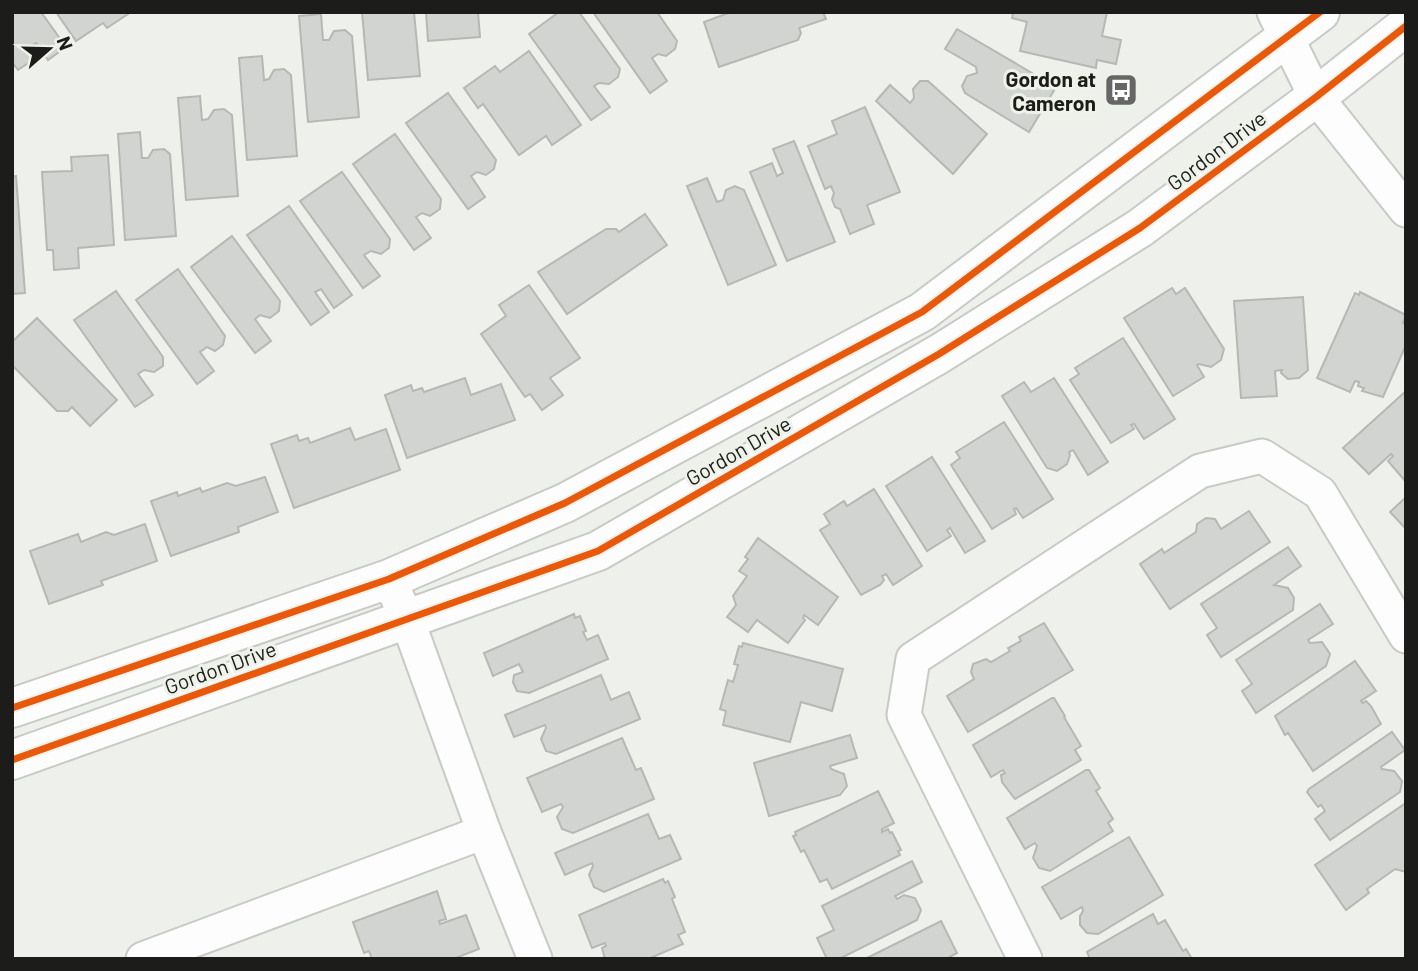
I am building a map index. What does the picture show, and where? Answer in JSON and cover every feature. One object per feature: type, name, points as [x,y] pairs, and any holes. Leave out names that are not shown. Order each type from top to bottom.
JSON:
[{"type":"main road","name":"Gordon Drive","points":[[12,708],[389,579],[565,503],[922,312],[1280,26],[1321,12]]},
{"type":"main road","name":"Gordon Drive","points":[[12,760],[598,551],[939,354],[1140,228],[1316,97],[1406,26]]},
{"type":"street","points":[[1280,26],[1316,97],[1406,210]]},
{"type":"street","points":[[1026,959],[904,715],[913,659],[1200,471],[1262,456],[1320,493],[1406,636]]},
{"type":"street","points":[[389,579],[407,619],[484,832],[535,959]]},
{"type":"street","points":[[143,959],[484,832]]},
{"type":"building","points":[[12,12],[41,12],[66,47],[48,60],[36,43],[30,47],[37,57],[18,70],[12,62]]},
{"type":"building","points":[[56,12],[131,12],[107,28],[103,23],[76,41]]},
{"type":"building","points":[[362,12],[414,12],[420,76],[368,80]]},
{"type":"building","points":[[426,12],[478,12],[480,37],[428,41]]},
{"type":"building","points":[[559,12],[579,12],[620,69],[618,77],[609,84],[599,83],[594,86],[610,107],[591,120],[529,34]]},
{"type":"building","points":[[593,12],[657,12],[677,41],[675,49],[666,56],[658,54],[652,58],[667,81],[650,93]]},
{"type":"building","points":[[731,12],[823,12],[826,19],[799,28],[801,33],[798,40],[719,67],[704,22]]},
{"type":"building","points":[[1013,12],[1107,12],[1102,36],[1121,40],[1116,64],[1097,60],[1096,68],[1020,51],[1027,22],[1012,18]]},
{"type":"building","points":[[321,14],[323,40],[329,40],[334,31],[345,30],[352,36],[359,117],[308,122],[299,16]]},
{"type":"building","points":[[957,29],[1056,87],[1029,132],[965,93],[962,86],[967,76],[977,73],[976,67],[945,49]]},
{"type":"building","points":[[529,51],[581,125],[552,145],[546,136],[519,155],[483,104],[478,108],[464,88],[495,66],[500,72]]},
{"type":"building","points":[[262,56],[264,80],[269,79],[274,70],[284,69],[291,75],[297,156],[247,160],[239,58]]},
{"type":"building","points":[[920,81],[928,81],[987,134],[953,174],[876,101],[890,85],[910,103],[914,98],[913,89]]},
{"type":"building","points":[[448,93],[496,160],[494,169],[486,175],[477,172],[471,176],[485,197],[468,209],[406,123]]},
{"type":"building","points":[[200,96],[202,120],[208,119],[214,110],[224,109],[232,115],[238,196],[186,200],[178,98]]},
{"type":"building","points":[[865,107],[900,192],[867,205],[874,224],[850,234],[840,209],[835,207],[831,186],[825,189],[808,146],[837,134],[832,121]]},
{"type":"building","points":[[140,132],[142,158],[148,158],[153,150],[164,149],[170,154],[176,236],[125,240],[118,134]]},
{"type":"building","points":[[395,134],[441,199],[440,209],[430,216],[422,213],[416,217],[431,238],[414,250],[353,164]]},
{"type":"building","points":[[794,141],[835,242],[787,261],[750,172],[772,163],[777,176],[783,173],[773,149]]},
{"type":"building","points":[[108,155],[114,245],[78,248],[79,268],[54,270],[53,250],[47,250],[42,172],[72,171],[71,157]]},
{"type":"building","points":[[342,172],[390,239],[389,248],[381,254],[371,251],[364,255],[380,276],[363,288],[300,201]]},
{"type":"building","points":[[16,176],[25,293],[12,294],[12,177]]},
{"type":"building","points":[[707,178],[717,202],[723,200],[726,190],[735,186],[744,190],[776,265],[728,285],[687,186]]},
{"type":"building","points":[[289,206],[352,295],[334,308],[321,289],[315,292],[329,312],[311,325],[247,235]]},
{"type":"building","points":[[645,214],[667,245],[567,314],[538,272],[606,229],[616,229],[619,232]]},
{"type":"building","points":[[232,236],[280,301],[279,311],[270,318],[260,315],[255,319],[271,341],[255,353],[191,267]]},
{"type":"building","points":[[178,269],[225,336],[223,345],[215,351],[207,347],[200,352],[214,371],[197,384],[136,300]]},
{"type":"building","points":[[529,285],[580,358],[550,378],[563,395],[542,410],[530,394],[525,397],[481,334],[506,316],[499,305]]},
{"type":"building","points":[[1172,288],[1176,294],[1185,288],[1224,349],[1221,360],[1211,367],[1197,365],[1204,377],[1173,396],[1124,318]]},
{"type":"building","points":[[116,291],[163,357],[163,366],[154,372],[144,370],[138,374],[153,395],[135,407],[74,320]]},
{"type":"building","points":[[1360,292],[1406,315],[1403,323],[1406,324],[1406,345],[1383,397],[1362,391],[1364,388],[1358,386],[1359,382],[1355,381],[1350,392],[1317,378],[1355,293],[1359,295]]},
{"type":"building","points":[[1303,297],[1308,370],[1299,378],[1288,379],[1281,373],[1282,370],[1275,371],[1277,396],[1241,398],[1234,301]]},
{"type":"building","points":[[37,318],[117,400],[90,426],[72,407],[68,411],[57,411],[12,365],[12,342]]},
{"type":"building","points":[[1123,338],[1175,419],[1144,439],[1134,424],[1131,425],[1134,429],[1111,443],[1070,380],[1079,374],[1075,368]]},
{"type":"building","points":[[465,378],[471,395],[501,384],[515,420],[407,458],[385,395],[411,385],[413,391],[422,388],[424,392]]},
{"type":"building","points":[[1054,378],[1108,462],[1088,475],[1073,450],[1069,452],[1067,464],[1057,471],[1047,468],[1002,396],[1024,382],[1031,392]]},
{"type":"building","points":[[1406,391],[1406,482],[1388,461],[1393,456],[1391,454],[1369,474],[1343,448]]},
{"type":"building","points":[[1004,422],[1053,499],[1023,518],[1016,508],[1016,514],[992,529],[951,465],[960,458],[956,452]]},
{"type":"building","points":[[350,428],[355,440],[386,429],[400,470],[294,508],[271,444],[297,435],[299,441],[308,438],[310,443]]},
{"type":"building","points":[[932,457],[985,541],[965,553],[950,528],[947,530],[951,536],[927,551],[886,486]]},
{"type":"building","points":[[265,477],[278,512],[238,527],[239,532],[171,556],[151,501],[177,492],[178,496],[200,488],[202,492],[227,483],[236,486]]},
{"type":"building","points":[[874,489],[922,566],[893,585],[886,574],[882,576],[884,580],[880,585],[861,595],[820,530],[830,524],[824,514],[844,501],[847,506]]},
{"type":"building","points":[[1406,497],[1406,529],[1390,512]]},
{"type":"building","points":[[1249,511],[1270,542],[1170,609],[1140,564],[1162,549],[1164,553],[1196,532],[1197,524],[1206,518],[1215,519],[1221,529]]},
{"type":"building","points":[[145,524],[157,561],[101,581],[103,585],[49,604],[30,551],[78,534],[81,542],[106,532],[114,535]]},
{"type":"building","points":[[758,538],[838,597],[818,625],[804,615],[805,620],[788,643],[757,620],[748,632],[727,617],[736,605],[733,596],[747,576],[739,571]]},
{"type":"building","points":[[1288,547],[1301,566],[1274,585],[1288,588],[1294,598],[1293,610],[1221,657],[1207,635],[1217,628],[1201,604]]},
{"type":"building","points":[[1320,604],[1333,624],[1308,640],[1310,643],[1322,642],[1330,654],[1326,666],[1256,713],[1242,691],[1252,684],[1236,660]]},
{"type":"building","points":[[574,614],[575,618],[580,616],[587,640],[598,635],[608,659],[529,693],[517,691],[513,682],[514,675],[523,672],[519,664],[493,676],[484,653]]},
{"type":"building","points":[[1044,623],[1073,670],[968,732],[947,696],[974,679],[971,672],[973,664],[986,659],[991,662],[1010,651],[1008,648],[1021,641],[1019,637]]},
{"type":"building","points":[[743,643],[843,669],[832,711],[801,702],[790,742],[723,725],[726,711],[720,709],[728,680],[733,682],[738,665],[734,664],[739,646],[742,647]]},
{"type":"building","points":[[1355,661],[1376,691],[1361,701],[1366,701],[1371,706],[1381,724],[1313,771],[1288,733],[1285,735],[1275,716]]},
{"type":"building","points":[[601,675],[611,700],[629,692],[640,719],[556,754],[546,751],[541,739],[545,725],[514,737],[505,715]]},
{"type":"building","points":[[1052,698],[1081,746],[1075,750],[1081,760],[1015,799],[1002,782],[1001,775],[1005,773],[1003,770],[991,777],[973,745]]},
{"type":"building","points":[[1392,732],[1405,750],[1381,767],[1394,771],[1402,781],[1400,792],[1330,840],[1315,819],[1325,811],[1321,805],[1318,807],[1307,792]]},
{"type":"building","points":[[850,735],[857,758],[830,766],[831,769],[844,774],[847,786],[840,795],[769,816],[754,763]]},
{"type":"building","points":[[622,738],[636,770],[641,768],[654,799],[573,833],[562,829],[557,817],[563,807],[561,804],[542,812],[527,778]]},
{"type":"building","points":[[1089,770],[1100,788],[1096,791],[1113,819],[1108,823],[1113,831],[1050,871],[1039,868],[1033,858],[1037,846],[1035,843],[1025,849],[1007,818]]},
{"type":"building","points":[[878,791],[894,823],[882,829],[882,832],[888,829],[892,832],[901,850],[898,851],[900,855],[832,889],[827,879],[820,882],[804,850],[801,852],[793,836],[796,835],[795,832]]},
{"type":"building","points":[[1406,803],[1406,872],[1395,869],[1367,889],[1369,893],[1346,910],[1315,865]]},
{"type":"building","points":[[648,814],[659,839],[670,835],[681,859],[604,892],[594,887],[589,875],[592,863],[565,875],[555,853]]},
{"type":"building","points":[[1129,837],[1163,895],[1098,934],[1087,933],[1080,925],[1082,907],[1061,919],[1042,887]]},
{"type":"building","points":[[912,861],[922,882],[895,896],[897,899],[904,895],[915,898],[921,910],[917,920],[839,959],[827,959],[817,938],[834,930],[822,906]]},
{"type":"building","points":[[663,879],[665,883],[668,881],[675,897],[672,899],[685,932],[678,935],[683,944],[648,959],[605,959],[602,948],[606,946],[605,943],[592,948],[579,915]]},
{"type":"building","points":[[437,891],[446,919],[439,921],[440,924],[466,915],[479,949],[453,959],[372,959],[369,951],[364,953],[353,922]]},
{"type":"building","points":[[1153,914],[1158,924],[1165,920],[1183,951],[1186,949],[1192,959],[1090,959],[1087,952]]},
{"type":"building","points":[[941,921],[957,953],[946,959],[865,959]]},
{"type":"cycle path","points":[[12,708],[389,579],[565,503],[922,312],[1320,12]]},
{"type":"cycle path","points":[[12,760],[598,551],[939,354],[1140,228],[1316,97],[1406,26]]},
{"type":"place","name":"Gordon at Cameron","points":[[1121,90]]}]
